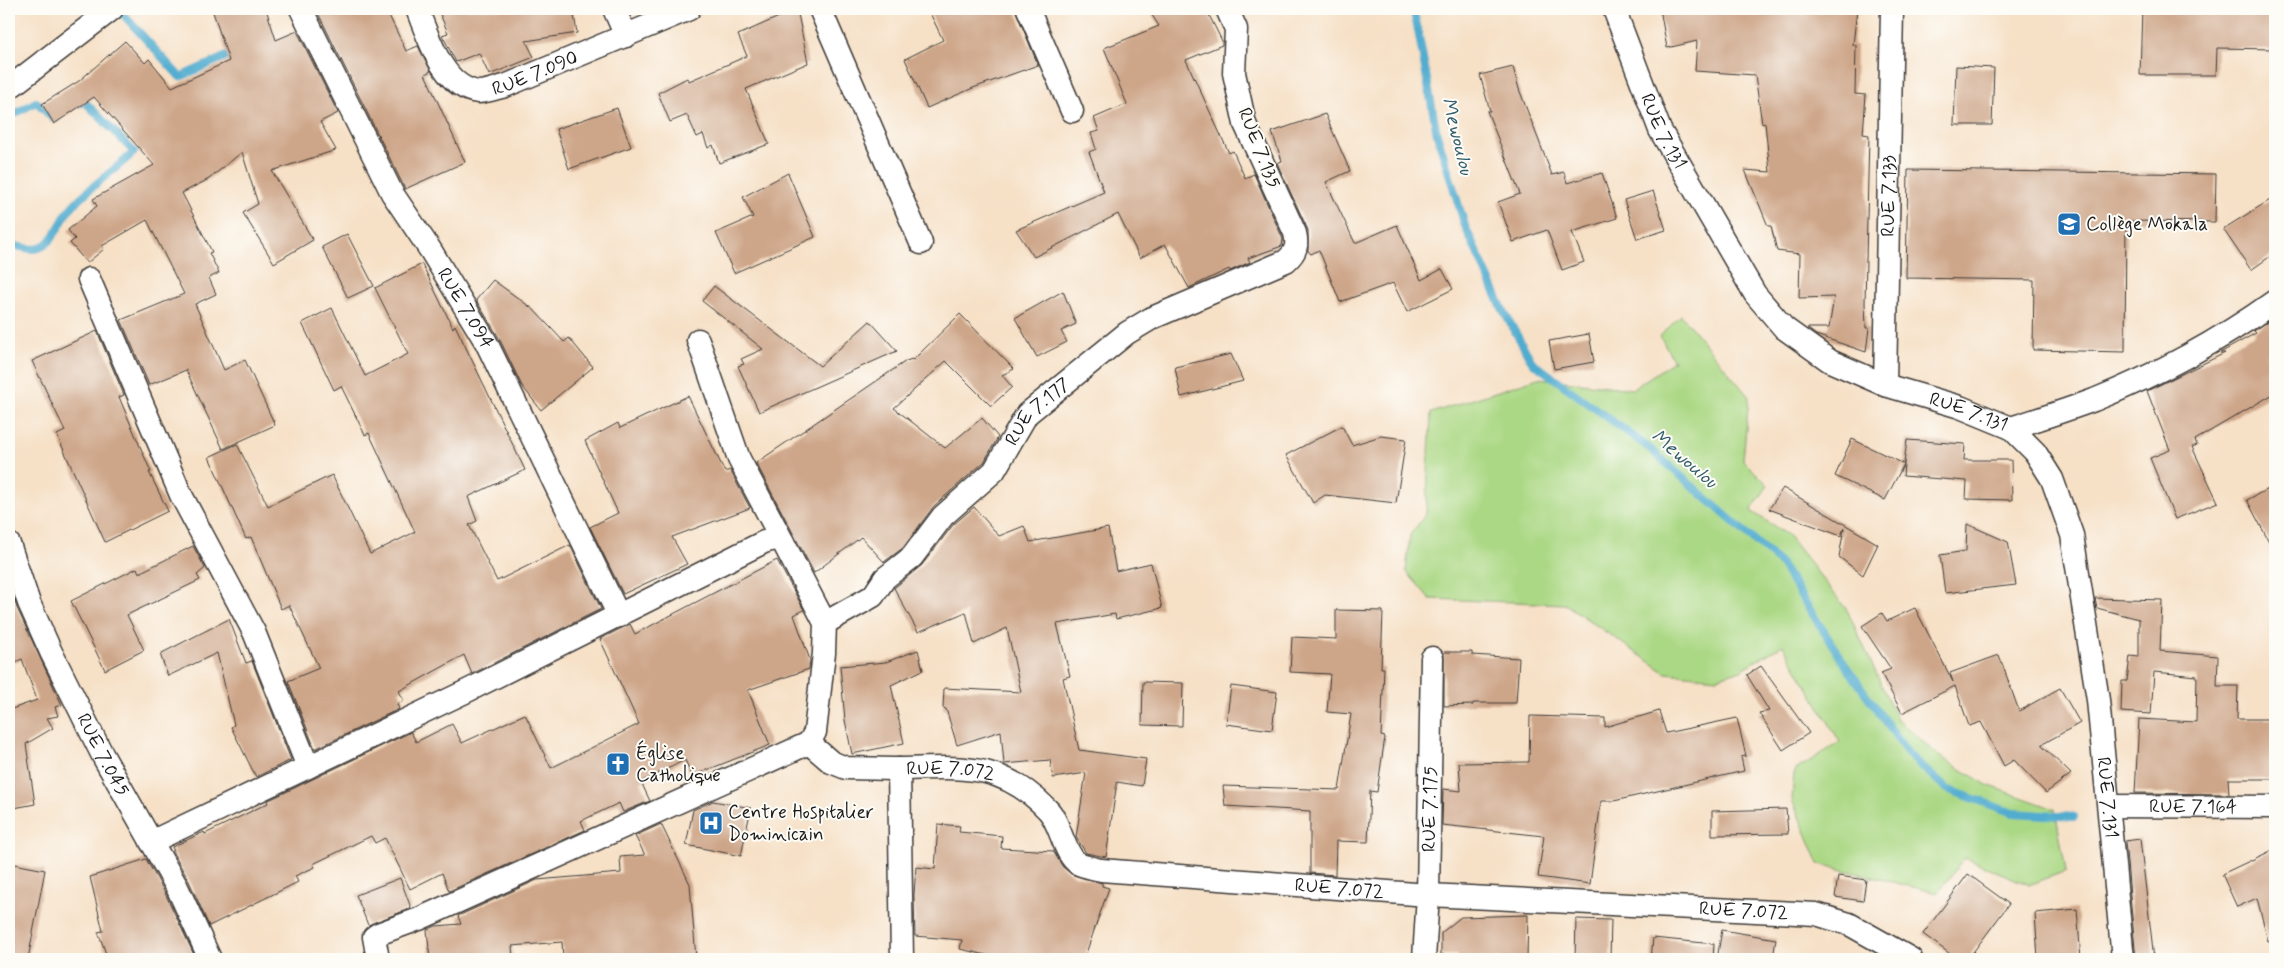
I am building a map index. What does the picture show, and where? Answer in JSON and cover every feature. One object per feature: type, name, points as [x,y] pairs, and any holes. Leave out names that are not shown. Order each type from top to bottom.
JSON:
[{"type":"street","points":[[9,88],[112,9]]},
{"type":"street","name":"RUE 7.094","points":[[301,9],[392,193],[431,251],[486,342],[619,616]]},
{"type":"street","name":"RUE 7.090","points":[[417,9],[436,56],[448,74],[463,85],[478,92],[505,86],[689,9]]},
{"type":"street","points":[[614,9],[626,36]]},
{"type":"street","points":[[820,9],[921,243]]},
{"type":"street","points":[[1028,9],[1072,111]]},
{"type":"street","name":"RUE 7.135","points":[[1227,9],[1236,29],[1234,73],[1245,124],[1295,233],[1298,244],[1293,255]]},
{"type":"street","name":"RUE 7.131","points":[[1614,9],[1660,130],[1755,294],[1784,328],[1830,361],[1885,385],[1960,407],[2011,428],[2035,452],[2052,479],[2072,536],[2098,700],[2123,959]]},
{"type":"street","name":"RUE 7.133","points":[[1885,385],[1892,9]]},
{"type":"street","name":"RUE 7.177","points":[[824,623],[873,596],[885,578],[912,558],[943,516],[994,471],[1027,414],[1127,332],[1152,318],[1286,261],[1293,255]]},
{"type":"street","points":[[89,280],[181,495],[254,632],[308,766]]},
{"type":"street","points":[[2011,428],[2093,400],[2136,382],[2234,330],[2275,301]]},
{"type":"street","points":[[378,959],[374,937],[378,934],[419,919],[810,743],[815,732],[824,653],[824,623],[739,458],[698,340]]},
{"type":"street","points":[[150,842],[619,616],[764,542],[775,539],[783,542]]},
{"type":"street","name":"RUE 7.045","points":[[9,544],[29,602],[51,652],[103,756],[177,888],[210,959]]},
{"type":"street","name":"RUE 7.175","points":[[1424,959],[1428,895],[1432,658]]},
{"type":"street","name":"RUE 7.072","points":[[810,743],[831,762],[846,768],[958,767],[993,773],[1021,785],[1049,810],[1061,832],[1071,858],[1079,864],[1101,870],[1428,895],[1816,914],[1849,924],[1911,959]]},
{"type":"street","points":[[898,769],[902,959]]},
{"type":"street","name":"RUE 7.164","points":[[2109,806],[2275,807]]},
{"type":"green space","points":[[1681,315],[1749,397],[1743,460],[1768,485],[1751,511],[1788,535],[1847,610],[1897,719],[1939,756],[1987,785],[2055,809],[2066,871],[2029,885],[1965,858],[1937,893],[1819,864],[1792,800],[1794,771],[1840,742],[1783,645],[1741,670],[1717,678],[1666,673],[1565,604],[1430,599],[1406,571],[1410,535],[1426,514],[1431,413],[1538,378],[1632,389],[1674,361],[1660,336]]},
{"type":"building","points":[[212,9],[266,9],[276,40],[297,31],[338,113],[320,122],[336,150],[272,171],[313,240],[274,263],[243,213],[258,204],[242,152],[209,179],[182,193],[212,252],[209,253],[219,273],[209,278],[216,294],[195,304],[224,370],[245,360],[275,425],[223,449],[186,370],[149,385],[121,320],[184,294],[147,220],[102,246],[104,249],[87,263],[70,243],[75,239],[68,230],[97,206],[93,199],[154,165],[94,97],[54,124],[42,104],[79,81],[125,41],[145,63],[149,59],[172,87],[229,61]]},
{"type":"building","points":[[316,9],[386,9],[406,51],[418,46],[431,71],[425,74],[465,162],[405,189]]},
{"type":"building","points":[[438,9],[573,9],[577,33],[526,41],[534,57],[489,75],[479,53],[456,62],[442,35],[448,33]]},
{"type":"building","points":[[797,9],[808,63],[746,89],[769,144],[719,163],[713,145],[708,148],[703,134],[697,137],[687,115],[670,122],[658,93],[687,78],[689,81],[747,56],[738,35]]},
{"type":"building","points":[[928,9],[1015,9],[1038,65],[973,88],[927,108],[905,59],[943,40]]},
{"type":"building","points":[[1148,9],[1206,9],[1222,41],[1222,45],[1186,60],[1229,153],[1233,151],[1245,178],[1254,174],[1283,239],[1282,246],[1248,258],[1250,262],[1230,271],[1229,269],[1189,288],[1165,244],[1140,258],[1118,214],[1034,257],[1016,230],[1104,192],[1089,152],[1096,149],[1091,133],[1099,131],[1094,118],[1127,104],[1104,48],[1159,26]]},
{"type":"building","points":[[1660,9],[1857,9],[1853,45],[1856,45],[1855,94],[1866,95],[1863,134],[1869,135],[1865,303],[1866,328],[1869,328],[1866,352],[1816,335],[1807,328],[1829,328],[1834,297],[1799,298],[1800,254],[1777,251],[1771,226],[1768,226],[1745,170],[1770,172],[1765,123],[1762,124],[1755,75],[1695,71],[1697,41],[1667,48]]},
{"type":"building","points":[[2142,9],[2275,9],[2275,49],[2217,48],[2216,75],[2140,75]]},
{"type":"building","points":[[1956,66],[1994,68],[1992,125],[1954,125]]},
{"type":"building","points":[[1513,67],[1519,89],[1552,175],[1564,172],[1567,183],[1602,173],[1617,218],[1572,232],[1584,262],[1562,270],[1547,230],[1513,242],[1498,202],[1520,194],[1487,111],[1490,111],[1480,75]]},
{"type":"building","points":[[617,108],[631,147],[569,169],[556,129]]},
{"type":"building","points":[[1325,114],[1350,171],[1326,182],[1355,243],[1397,225],[1421,280],[1442,269],[1453,289],[1407,312],[1393,283],[1340,302],[1319,250],[1311,254],[1308,251],[1308,230],[1277,163],[1282,161],[1272,132]]},
{"type":"building","points":[[1908,170],[2216,174],[2215,222],[2126,221],[2125,352],[2033,350],[2034,280],[1906,278]]},
{"type":"building","points":[[788,173],[815,237],[734,273],[716,233],[753,217],[743,197]]},
{"type":"building","points":[[1653,191],[1666,230],[1637,239],[1624,200]]},
{"type":"building","points":[[2275,197],[2275,253],[2251,270],[2223,229]]},
{"type":"building","points":[[347,234],[374,286],[348,298],[322,247]]},
{"type":"building","points":[[422,264],[453,328],[455,325],[525,470],[468,497],[477,521],[469,525],[497,581],[570,545],[601,609],[472,674],[464,655],[399,691],[404,701],[397,704],[399,709],[315,749],[288,681],[319,668],[289,605],[281,609],[251,537],[246,539],[209,457],[237,444],[268,506],[332,475],[370,554],[415,532],[369,433],[365,435],[341,386],[334,390],[302,323],[332,308],[365,376],[408,354],[375,288]]},
{"type":"building","points":[[493,280],[533,309],[564,342],[569,338],[593,367],[541,410],[522,386],[498,336],[476,300]]},
{"type":"building","points":[[714,286],[820,366],[870,321],[897,351],[759,412],[738,366],[744,364],[741,359],[763,349],[702,301]]},
{"type":"building","points":[[1063,291],[1076,324],[1061,331],[1067,342],[1037,357],[1015,318]]},
{"type":"building","points":[[960,314],[1014,369],[1002,375],[1012,387],[991,406],[946,361],[894,408],[945,448],[982,418],[998,437],[984,462],[934,506],[903,548],[884,562],[861,537],[814,573],[756,463],[906,361],[913,360]]},
{"type":"building","points":[[2275,317],[2275,393],[2195,440],[2197,445],[2192,447],[2218,502],[2175,519],[2150,458],[2170,450],[2147,391],[2225,353],[2220,353],[2256,333],[2254,331]]},
{"type":"building","points":[[97,331],[124,395],[119,397],[151,472],[149,472],[168,511],[105,542],[57,435],[65,431],[32,361]]},
{"type":"building","points":[[1589,334],[1594,362],[1554,369],[1549,341]]},
{"type":"building","points":[[1231,354],[1243,381],[1181,397],[1175,367]]},
{"type":"building","points":[[688,396],[725,472],[730,470],[750,508],[672,537],[687,564],[623,594],[590,527],[618,513],[585,441],[618,423],[620,428]]},
{"type":"building","points":[[1342,426],[1352,445],[1381,436],[1406,439],[1396,503],[1325,495],[1313,503],[1286,455]]},
{"type":"building","points":[[1852,439],[1904,464],[1885,500],[1835,476]]},
{"type":"building","points":[[1907,440],[1965,444],[1964,460],[2011,460],[2012,500],[1966,499],[1967,481],[1903,476]]},
{"type":"building","points":[[2275,485],[2275,553],[2247,500]]},
{"type":"building","points":[[1783,488],[1878,544],[1863,575],[1839,557],[1844,528],[1841,536],[1769,509]]},
{"type":"building","points":[[974,507],[999,536],[1024,526],[1030,542],[1108,528],[1116,571],[1151,563],[1162,608],[1116,619],[1115,614],[1057,624],[1070,676],[1063,678],[1079,750],[1146,759],[1142,786],[1117,782],[1106,857],[1086,853],[1076,837],[1086,773],[1053,778],[1050,760],[1004,764],[1001,731],[957,745],[946,709],[943,708],[944,688],[1021,692],[1007,628],[974,644],[966,612],[918,632],[894,588],[922,565],[953,525]]},
{"type":"building","points":[[1967,524],[2008,542],[2016,585],[1945,593],[1940,555],[1966,551]]},
{"type":"building","points":[[193,546],[205,568],[197,575],[200,580],[127,615],[144,650],[105,670],[71,601],[137,568],[139,573]]},
{"type":"building","points":[[777,560],[804,610],[794,615],[810,660],[809,669],[748,690],[770,745],[692,776],[685,760],[641,782],[650,801],[623,812],[619,803],[581,821],[585,830],[449,891],[442,873],[410,889],[385,838],[375,843],[371,836],[313,864],[315,867],[295,876],[298,882],[209,926],[189,881],[172,851],[174,851],[172,847],[204,832],[205,834],[268,803],[267,801],[411,732],[416,742],[452,724],[462,743],[525,714],[551,768],[639,724],[600,639],[630,624],[635,634]]},
{"type":"building","points":[[9,584],[17,608],[62,705],[55,707],[58,716],[47,718],[53,728],[26,744],[35,804],[9,809],[9,710],[37,700],[22,659],[9,665]]},
{"type":"building","points":[[2095,598],[2162,600],[2160,651],[2218,656],[2217,686],[2238,686],[2237,719],[2275,719],[2275,779],[2228,779],[2229,794],[2135,793],[2139,719],[2196,722],[2197,676],[2154,672],[2151,714],[2121,712],[2122,681],[2127,681],[2130,656],[2139,657],[2139,619],[2097,608]]},
{"type":"building","points":[[1915,608],[1953,682],[1950,673],[1999,655],[2019,711],[2060,688],[2080,723],[2041,745],[2071,774],[2046,793],[2014,760],[2004,766],[1981,722],[1969,726],[1955,686],[1902,713],[1881,673],[1891,669],[1862,626],[1882,613],[1887,621]]},
{"type":"building","points":[[1336,610],[1383,611],[1381,668],[1384,668],[1381,736],[1385,737],[1377,792],[1370,791],[1368,842],[1336,841],[1335,875],[1310,873],[1310,811],[1225,806],[1223,786],[1339,790],[1351,714],[1327,712],[1330,674],[1290,672],[1292,637],[1336,639]]},
{"type":"building","points":[[229,619],[246,663],[252,661],[291,760],[256,777],[231,727],[234,725],[217,653],[168,676],[160,654]]},
{"type":"building","points":[[918,650],[923,670],[891,685],[904,743],[852,754],[845,720],[840,666],[886,662]]},
{"type":"building","points":[[1444,652],[1472,652],[1472,655],[1519,658],[1516,703],[1473,703],[1473,705],[1444,706]]},
{"type":"building","points":[[1761,666],[1809,733],[1783,750],[1759,713],[1769,711],[1747,675]]},
{"type":"building","points":[[1143,682],[1183,683],[1182,726],[1142,725]]},
{"type":"building","points":[[1231,686],[1277,692],[1272,730],[1226,724]]},
{"type":"building","points":[[1659,711],[1666,733],[1737,718],[1746,756],[1741,757],[1744,771],[1614,801],[1601,801],[1590,884],[1538,877],[1544,836],[1442,825],[1443,789],[1461,791],[1459,763],[1529,762],[1530,716],[1605,718],[1605,727]]},
{"type":"building","points":[[713,801],[751,808],[741,856],[686,845],[693,810]]},
{"type":"building","points":[[1786,809],[1788,834],[1712,835],[1712,811]]},
{"type":"building","points":[[661,824],[690,884],[696,959],[563,959],[562,942],[512,946],[513,959],[430,959],[427,930],[436,926],[461,924],[458,916],[537,880],[621,873],[620,857],[645,855],[635,836]]},
{"type":"building","points":[[938,824],[960,826],[959,832],[1002,836],[1001,848],[1053,851],[1063,867],[1071,874],[1102,883],[1102,886],[1109,888],[1084,959],[1003,959],[960,949],[962,940],[915,936],[914,895],[916,867],[935,869]]},
{"type":"building","points":[[2140,839],[2154,959],[2136,959],[2125,841]]},
{"type":"building","points":[[2275,849],[2275,940],[2268,941],[2257,898],[2237,907],[2222,874]]},
{"type":"building","points":[[146,859],[165,893],[196,959],[108,959],[98,932],[103,931],[90,877]]},
{"type":"building","points":[[9,863],[45,870],[28,959],[9,959]]},
{"type":"building","points":[[1968,874],[2009,904],[1968,959],[1957,959],[1923,934]]},
{"type":"building","points":[[1838,876],[1866,880],[1863,901],[1835,897]]},
{"type":"building","points":[[400,878],[411,908],[368,925],[356,895]]},
{"type":"building","points":[[2077,909],[2081,959],[2038,959],[2035,913]]},
{"type":"building","points":[[1528,915],[1527,959],[1457,959],[1457,955],[1441,955],[1441,933],[1461,917]]},
{"type":"building","points":[[1576,919],[1611,920],[1610,959],[1575,959]]},
{"type":"building","points":[[1722,930],[1776,939],[1773,959],[1717,959]]},
{"type":"building","points":[[1653,938],[1714,944],[1713,959],[1651,959]]},
{"type":"waterway","name":"Mewoulou","points":[[1413,9],[1437,134],[1465,226],[1503,310],[1532,362],[1649,448],[1780,563],[1844,663],[1909,755],[1947,789],[2013,813],[2074,817]]},
{"type":"waterway","points":[[121,12],[180,77],[236,52]]},
{"type":"waterway","points":[[9,117],[36,102],[52,117],[55,119],[58,117]]},
{"type":"waterway","points":[[9,244],[32,249],[44,245],[53,236],[77,201],[134,152],[85,102],[78,104]]},
{"type":"place","name":"Collège Mokala","points":[[2069,224]]},
{"type":"place","name":"Église Catholique","points":[[618,764]]},
{"type":"place","name":"Centre Hospitalier Dominicain","points":[[711,823]]}]
